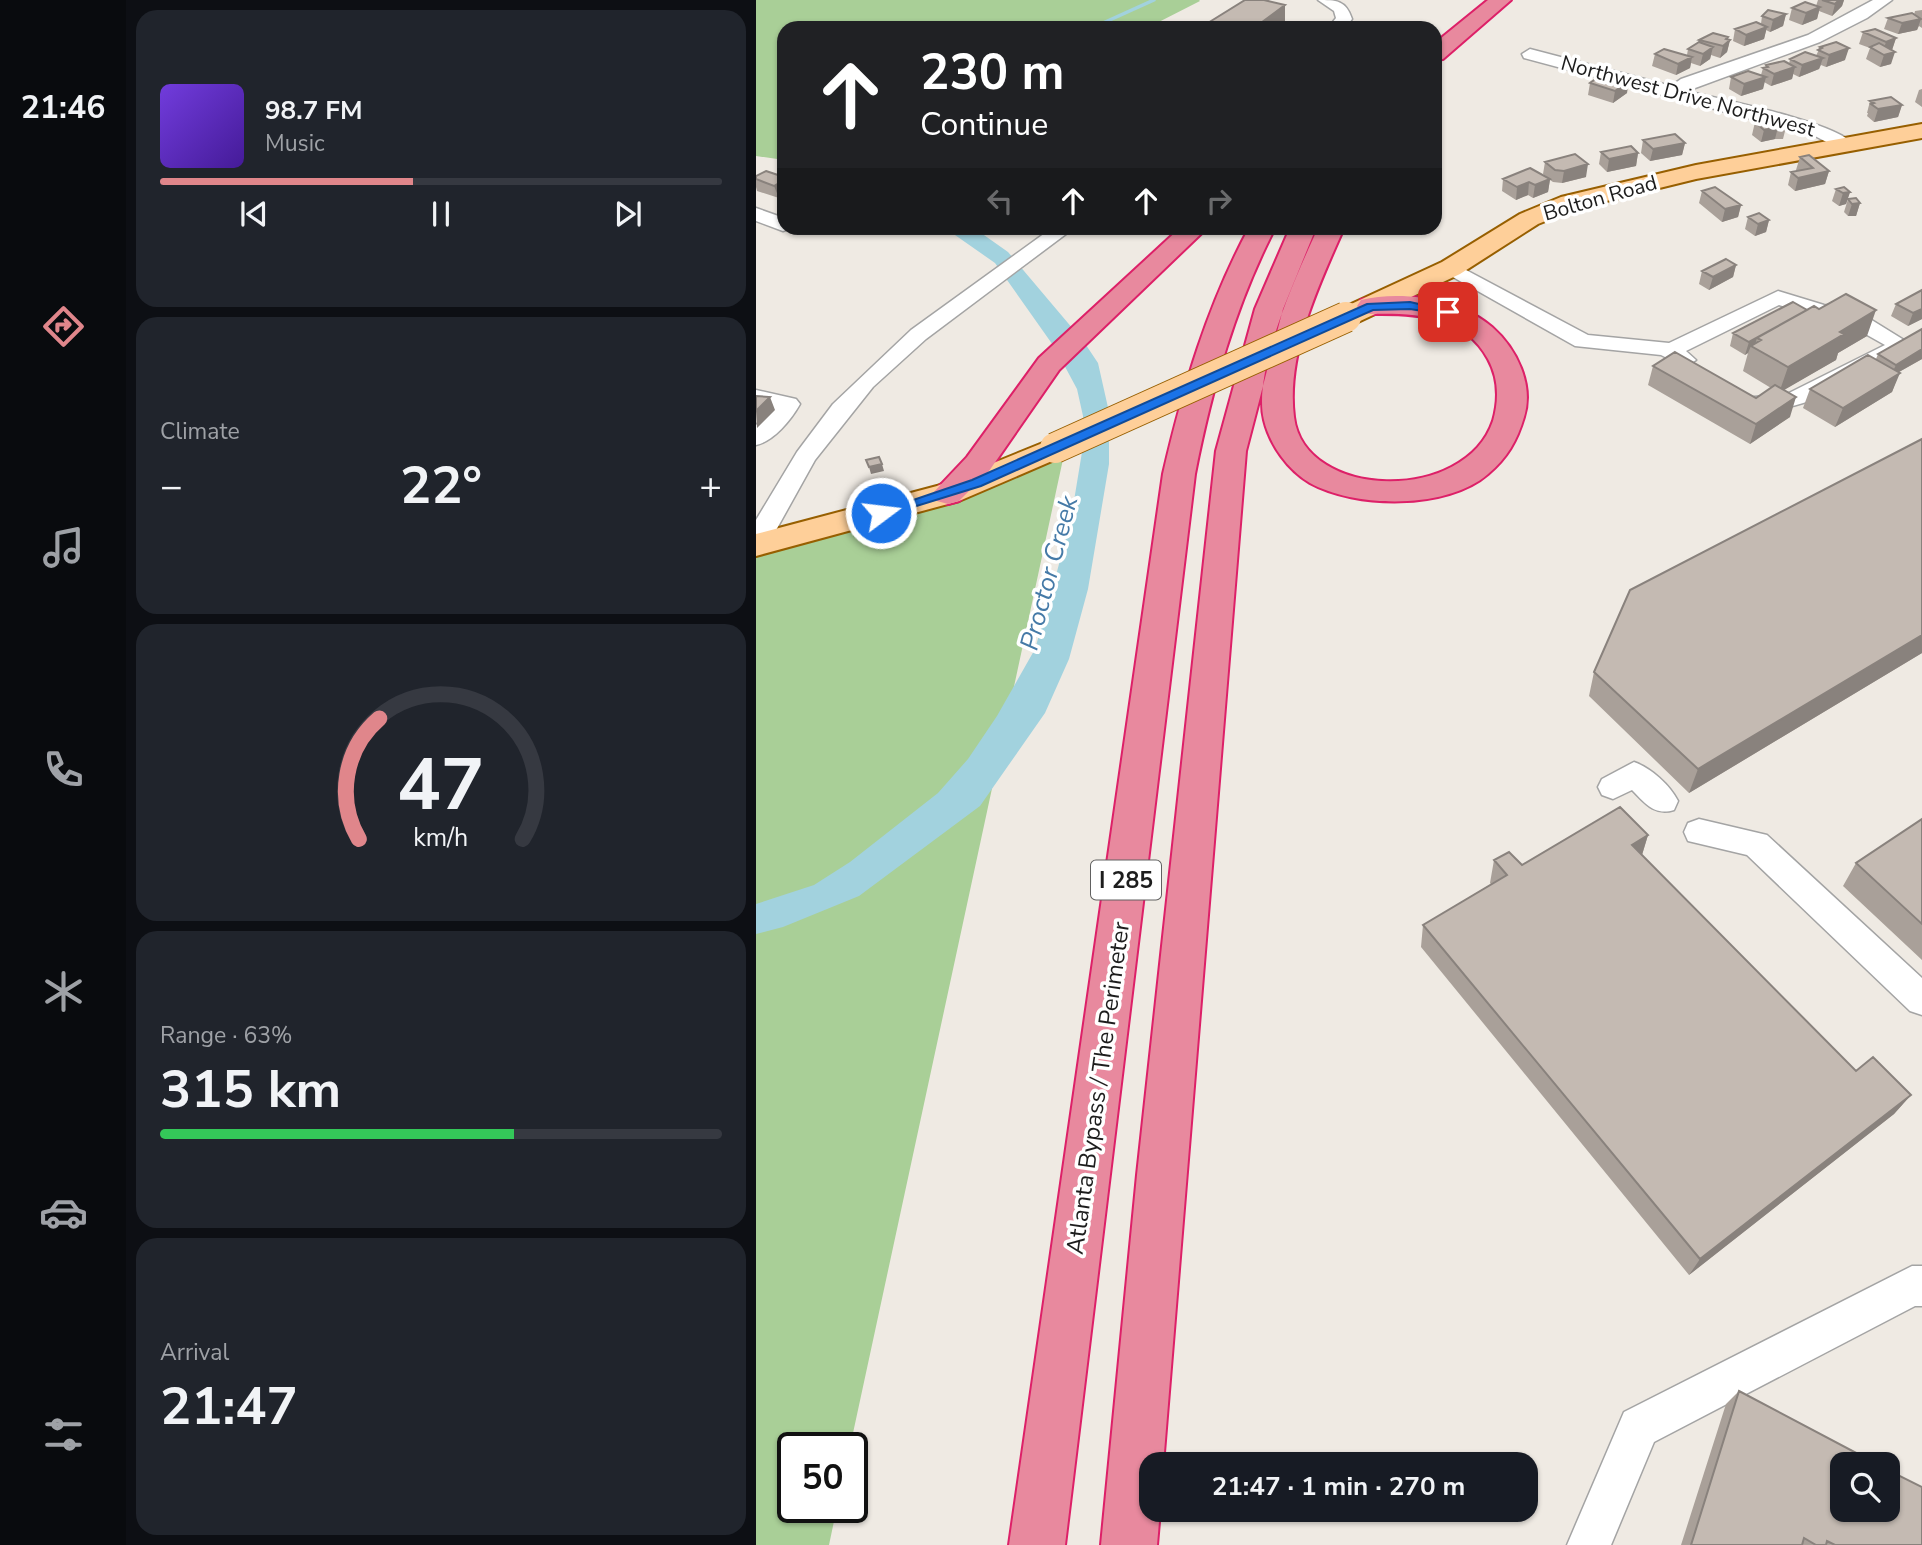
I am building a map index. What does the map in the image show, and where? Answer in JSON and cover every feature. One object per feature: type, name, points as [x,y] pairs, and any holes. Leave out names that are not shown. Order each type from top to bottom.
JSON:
[{"type":"highway","points":[[1442,48],[1501,0]]},
{"type":"highway","points":[[948,494],[978,464],[1049,364],[1186,235]]},
{"type":"highway","name":"Atlanta Bypass / The Perimeter","points":[[1037,1545],[1179,474],[1207,356],[1259,235]]},
{"type":"highway","name":"I 285","points":[[1129,1545],[1162,1161],[1231,451],[1248,379],[1267,316],[1300,235]]},
{"type":"highway","points":[[1328,235],[1310,275],[1280,376],[1277,402],[1285,439],[1297,456],[1317,472],[1356,488],[1403,492],[1437,486],[1466,476],[1496,451],[1512,418],[1510,379],[1500,354],[1480,330],[1448,312],[1410,305],[1359,312]]},
{"type":"main road","name":"Bolton Road","points":[[756,545],[948,494],[1359,312],[1451,268],[1529,219],[1570,202],[1696,172],[1922,131]]},
{"type":"street","points":[[1326,0],[1341,9],[1342,21]]},
{"type":"street","points":[[1674,92],[1688,83],[1797,47],[1841,28],[1884,0]]},
{"type":"street","name":"Northwest Drive Northwest","points":[[1530,54],[1821,132],[1844,144]]},
{"type":"street","points":[[756,214],[777,223]]},
{"type":"street","points":[[756,545],[783,491],[810,448],[878,371],[917,335],[1054,235]]},
{"type":"street","points":[[1451,268],[1583,341],[1677,356],[1778,297],[1822,312],[1841,311],[1900,345],[1789,402],[1762,402]]},
{"type":"street","points":[[756,397],[788,404],[783,414],[756,440]]},
{"type":"street","points":[[756,440],[810,448]]},
{"type":"street","points":[[1613,787],[1634,774],[1663,801]]},
{"type":"street","points":[[1699,832],[1755,844],[1922,1000]]},
{"type":"street","points":[[1590,1545],[1639,1427],[1912,1286],[1922,1286]]},
{"type":"green space","points":[[756,0],[1200,1],[1161,21],[777,21],[777,159],[756,156]]},
{"type":"green space","points":[[1068,436],[853,1432],[777,1432],[777,1523],[834,1523],[829,1545],[756,1545],[756,546],[922,509]]},
{"type":"water","points":[[955,235],[984,235],[1008,252],[1084,342],[1098,363],[1109,412],[1109,464],[1088,589],[1069,659],[1045,713],[980,806],[859,896],[783,927],[756,934],[756,904],[814,885],[850,862],[938,793],[968,759],[997,716],[1035,649],[1071,519],[1083,446],[1083,416],[1077,389],[1055,348],[995,263]]},
{"type":"building","points":[[1245,0],[1264,0],[1285,5],[1263,21],[1211,21]]},
{"type":"building","points":[[1822,0],[1839,0],[1835,4]]},
{"type":"building","points":[[1805,2],[1820,7],[1806,13],[1792,8]]},
{"type":"building","points":[[1768,10],[1786,14],[1773,20],[1762,16]]},
{"type":"building","points":[[1912,13],[1921,19],[1902,23],[1888,18]]},
{"type":"building","points":[[1756,22],[1767,27],[1746,35],[1735,29]]},
{"type":"building","points":[[1875,29],[1896,38],[1886,42],[1863,32]]},
{"type":"building","points":[[1713,33],[1730,40],[1723,46],[1699,40]]},
{"type":"building","points":[[1699,42],[1713,47],[1703,54],[1688,49]]},
{"type":"building","points":[[1836,42],[1849,48],[1829,55],[1818,50],[1822,48],[1820,47]]},
{"type":"building","points":[[1879,43],[1895,52],[1884,55],[1870,47]]},
{"type":"building","points":[[1664,49],[1692,57],[1678,64],[1655,54]]},
{"type":"building","points":[[1805,52],[1823,58],[1802,65],[1790,59]]},
{"type":"building","points":[[1784,61],[1795,67],[1774,74],[1763,68],[1768,67],[1766,65]]},
{"type":"building","points":[[1748,71],[1766,77],[1744,84],[1731,77]]},
{"type":"building","points":[[1604,73],[1629,81],[1615,91],[1590,83]]},
{"type":"building","points":[[1891,97],[1902,105],[1878,109],[1870,101]]},
{"type":"building","points":[[1775,118],[1786,127],[1764,130],[1755,122]]},
{"type":"building","points":[[1675,134],[1685,143],[1653,149],[1643,140]]},
{"type":"building","points":[[1631,146],[1638,153],[1609,159],[1601,152]]},
{"type":"building","points":[[1575,154],[1588,164],[1564,171],[1555,170],[1545,162]]},
{"type":"building","points":[[1809,155],[1829,171],[1798,178],[1791,172],[1813,168],[1800,157]]},
{"type":"building","points":[[1530,168],[1550,179],[1535,185],[1529,182],[1517,187],[1503,179]]},
{"type":"building","points":[[766,171],[777,175],[777,184],[774,186],[756,179],[756,176]]},
{"type":"building","points":[[1715,187],[1741,205],[1725,209],[1702,191]]},
{"type":"building","points":[[1844,187],[1850,192],[1843,193],[1836,189]]},
{"type":"building","points":[[1856,198],[1860,203],[1852,204],[1848,199]]},
{"type":"building","points":[[1759,213],[1769,220],[1758,224],[1748,217]]},
{"type":"building","points":[[1726,259],[1736,265],[1713,277],[1702,271]]},
{"type":"building","points":[[1922,290],[1922,309],[1913,313],[1896,304]]},
{"type":"building","points":[[1846,294],[1876,310],[1840,332],[1844,334],[1788,367],[1751,346],[1761,340],[1757,338],[1814,306],[1819,309]]},
{"type":"building","points":[[1793,302],[1807,310],[1749,342],[1733,333]]},
{"type":"building","points":[[1922,329],[1922,349],[1896,365],[1878,354]]},
{"type":"building","points":[[1675,352],[1756,398],[1775,385],[1796,397],[1756,424],[1653,366]]},
{"type":"building","points":[[1868,355],[1900,373],[1843,408],[1810,389]]},
{"type":"building","points":[[756,396],[770,397],[756,411]]},
{"type":"building","points":[[1922,439],[1922,635],[1698,769],[1594,672],[1630,590]]},
{"type":"building","points":[[879,457],[882,464],[869,467],[866,460]]},
{"type":"building","points":[[1620,807],[1648,835],[1632,845],[1856,1071],[1873,1057],[1911,1095],[1700,1259],[1423,925],[1507,875],[1494,860],[1509,852],[1522,865]]},
{"type":"building","points":[[1922,819],[1922,924],[1856,863]]},
{"type":"building","points":[[1739,1391],[1854,1452],[1830,1452],[1830,1522],[1900,1522],[1900,1476],[1922,1487],[1922,1545],[1835,1545],[1827,1541],[1826,1545],[1816,1545],[1804,1538],[1802,1545],[1691,1545]]},
{"type":"waterway","points":[[1108,21],[1154,0]]},
{"type":"route","points":[[881,513],[977,483],[1371,306],[1410,305],[1448,312]]},
{"type":"water label","name":"Proctor Creek","points":[[1049,573]]}]
